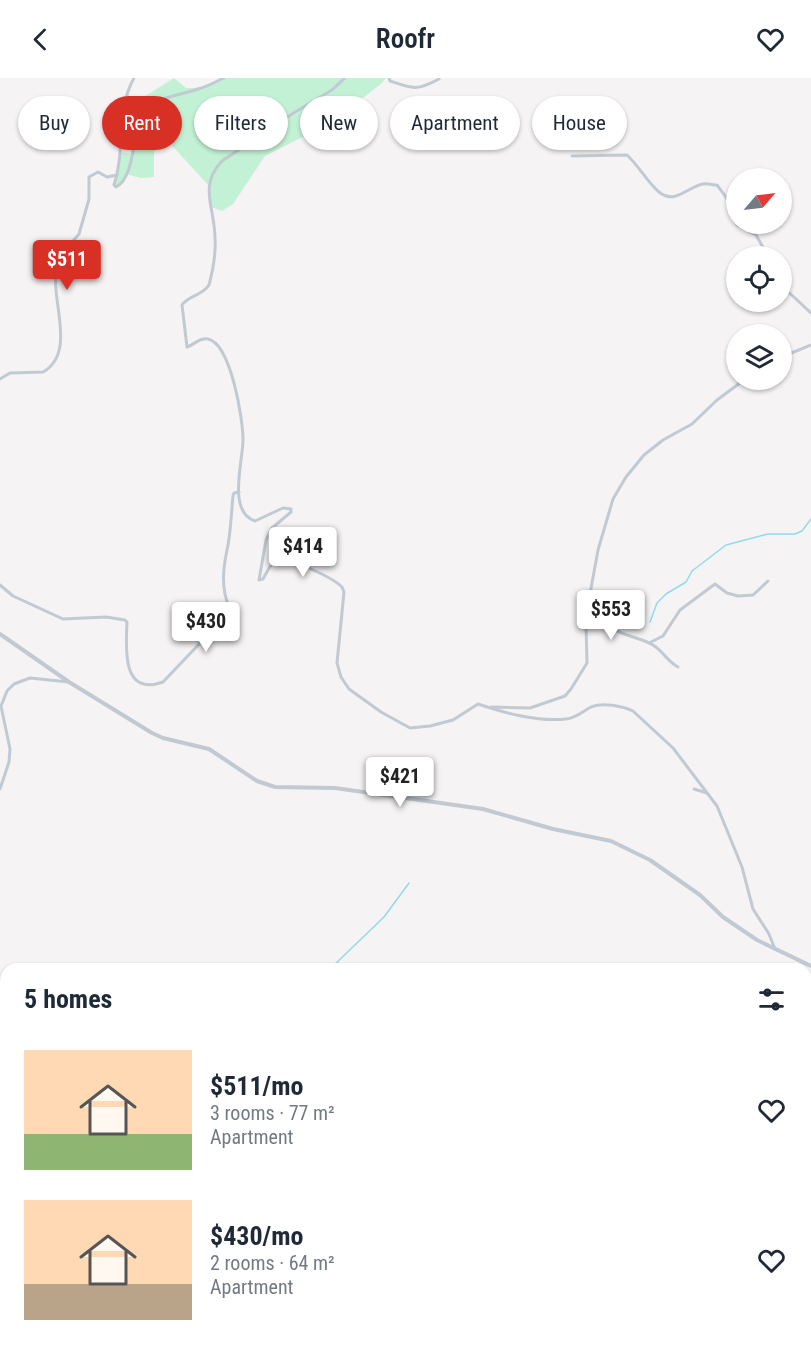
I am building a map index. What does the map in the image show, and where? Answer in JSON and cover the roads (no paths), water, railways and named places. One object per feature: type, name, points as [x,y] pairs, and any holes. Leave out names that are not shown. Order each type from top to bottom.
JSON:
[{"type":"street","points":[[135,78],[121,115],[121,148],[114,185],[117,187],[121,185],[132,158],[143,111],[151,104],[200,89],[224,78]]},
{"type":"street","points":[[345,78],[332,90],[222,161],[211,175],[209,196],[215,236],[209,285],[201,294],[184,302],[182,309],[187,347],[201,339],[209,339],[222,351],[229,365],[238,402],[243,441],[239,492],[246,516],[255,521],[283,508],[291,509],[291,512],[272,528],[266,540],[259,580],[263,579],[273,563],[280,560],[295,562],[342,587],[344,592],[336,663],[341,677],[349,689],[381,712],[410,728],[453,720],[478,704],[534,718],[554,719],[568,719],[596,705],[626,708],[673,748],[717,806],[740,860],[753,909],[776,949]]},
{"type":"street","points":[[389,78],[390,81],[411,88],[422,88],[439,80]]},
{"type":"street","points":[[572,156],[627,155],[639,166],[656,189],[669,197],[678,196],[703,183],[717,185],[726,197],[737,225],[756,236],[762,246]]},
{"type":"street","points":[[0,379],[10,374],[43,372],[55,360],[61,331],[54,282],[57,268],[68,262],[66,251],[79,234],[89,199],[89,177],[98,172],[107,177],[117,175]]},
{"type":"street","points":[[792,297],[811,313]]},
{"type":"street","points":[[792,353],[811,345]]},
{"type":"street","points":[[486,707],[530,708],[567,694],[587,663],[588,609],[609,507],[626,477],[652,448],[692,424],[730,390]]},
{"type":"street","points":[[0,585],[13,596],[63,619],[105,617],[125,620],[127,622],[127,663],[131,676],[136,681],[146,683],[163,682],[202,641],[229,607],[223,581],[223,560],[227,550],[233,496],[234,493],[239,492]]},
{"type":"street","points":[[649,643],[663,636],[680,610],[715,584],[727,593],[738,596],[753,595],[768,581]]},
{"type":"street","points":[[588,609],[598,607],[603,618],[618,633],[644,640],[654,646],[666,660],[678,667]]},
{"type":"street","points":[[0,634],[69,682],[152,733],[163,738],[209,749],[257,781],[269,786],[335,788],[483,808],[553,829],[611,841],[650,860],[700,895],[723,917],[757,940],[805,963]]},
{"type":"street","points":[[0,789],[9,762],[10,749],[0,706],[7,691],[14,684],[30,678],[69,682]]},
{"type":"street","points":[[694,789],[709,794]]},
{"type":"waterway","points":[[650,622],[657,603],[666,594],[686,582],[692,571],[726,545],[768,534],[795,534],[802,531],[811,519]]},
{"type":"waterway","points":[[336,963],[384,917],[409,883]]}]
